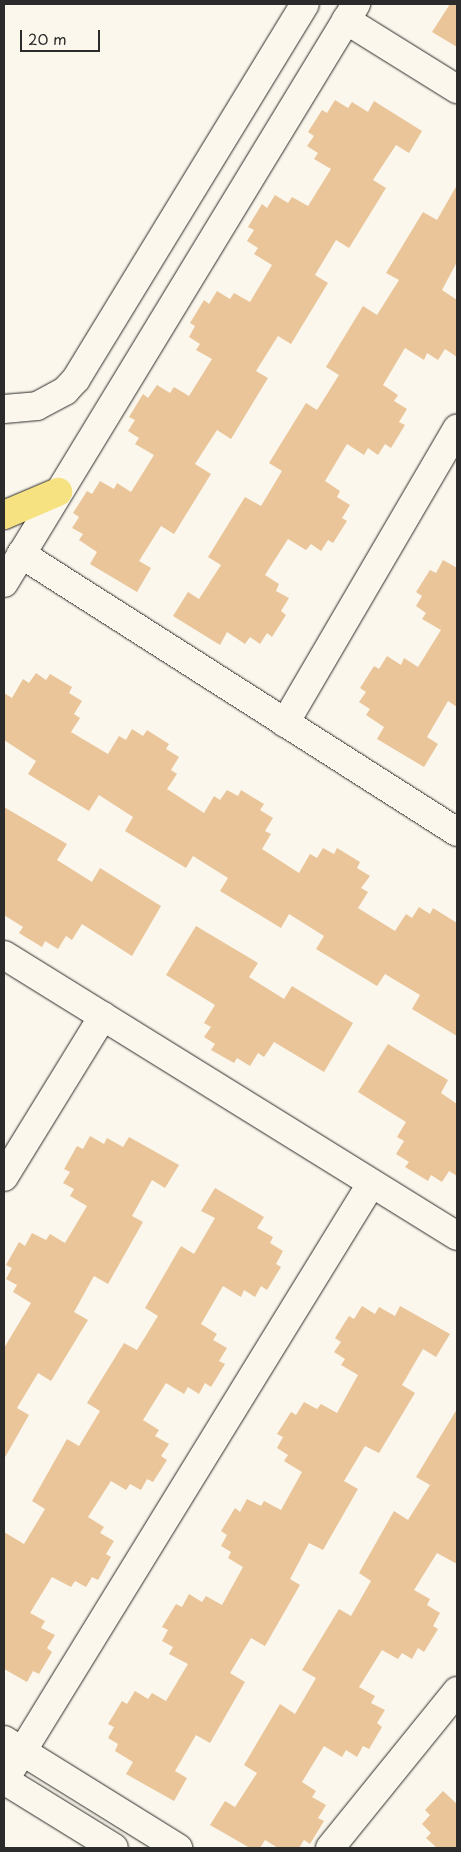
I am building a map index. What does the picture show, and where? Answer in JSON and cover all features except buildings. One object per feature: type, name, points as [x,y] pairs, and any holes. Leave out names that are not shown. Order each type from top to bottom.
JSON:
[{"type":"main road","points":[[4,515],[58,492]]},
{"type":"street","points":[[4,409],[37,406],[65,391],[76,379],[305,4]]},
{"type":"street","points":[[4,583],[351,12],[457,89]]},
{"type":"street","points":[[285,723],[457,429]]},
{"type":"street","points":[[21,554],[457,832]]},
{"type":"street","points":[[4,955],[457,1236]]},
{"type":"street","points":[[4,1177],[103,1016]]},
{"type":"street","points":[[114,1848],[4,1780],[13,1746],[371,1184]]},
{"type":"street","points":[[330,1848],[457,1691]]},
{"type":"street","points":[[13,1746],[178,1848]]}]
